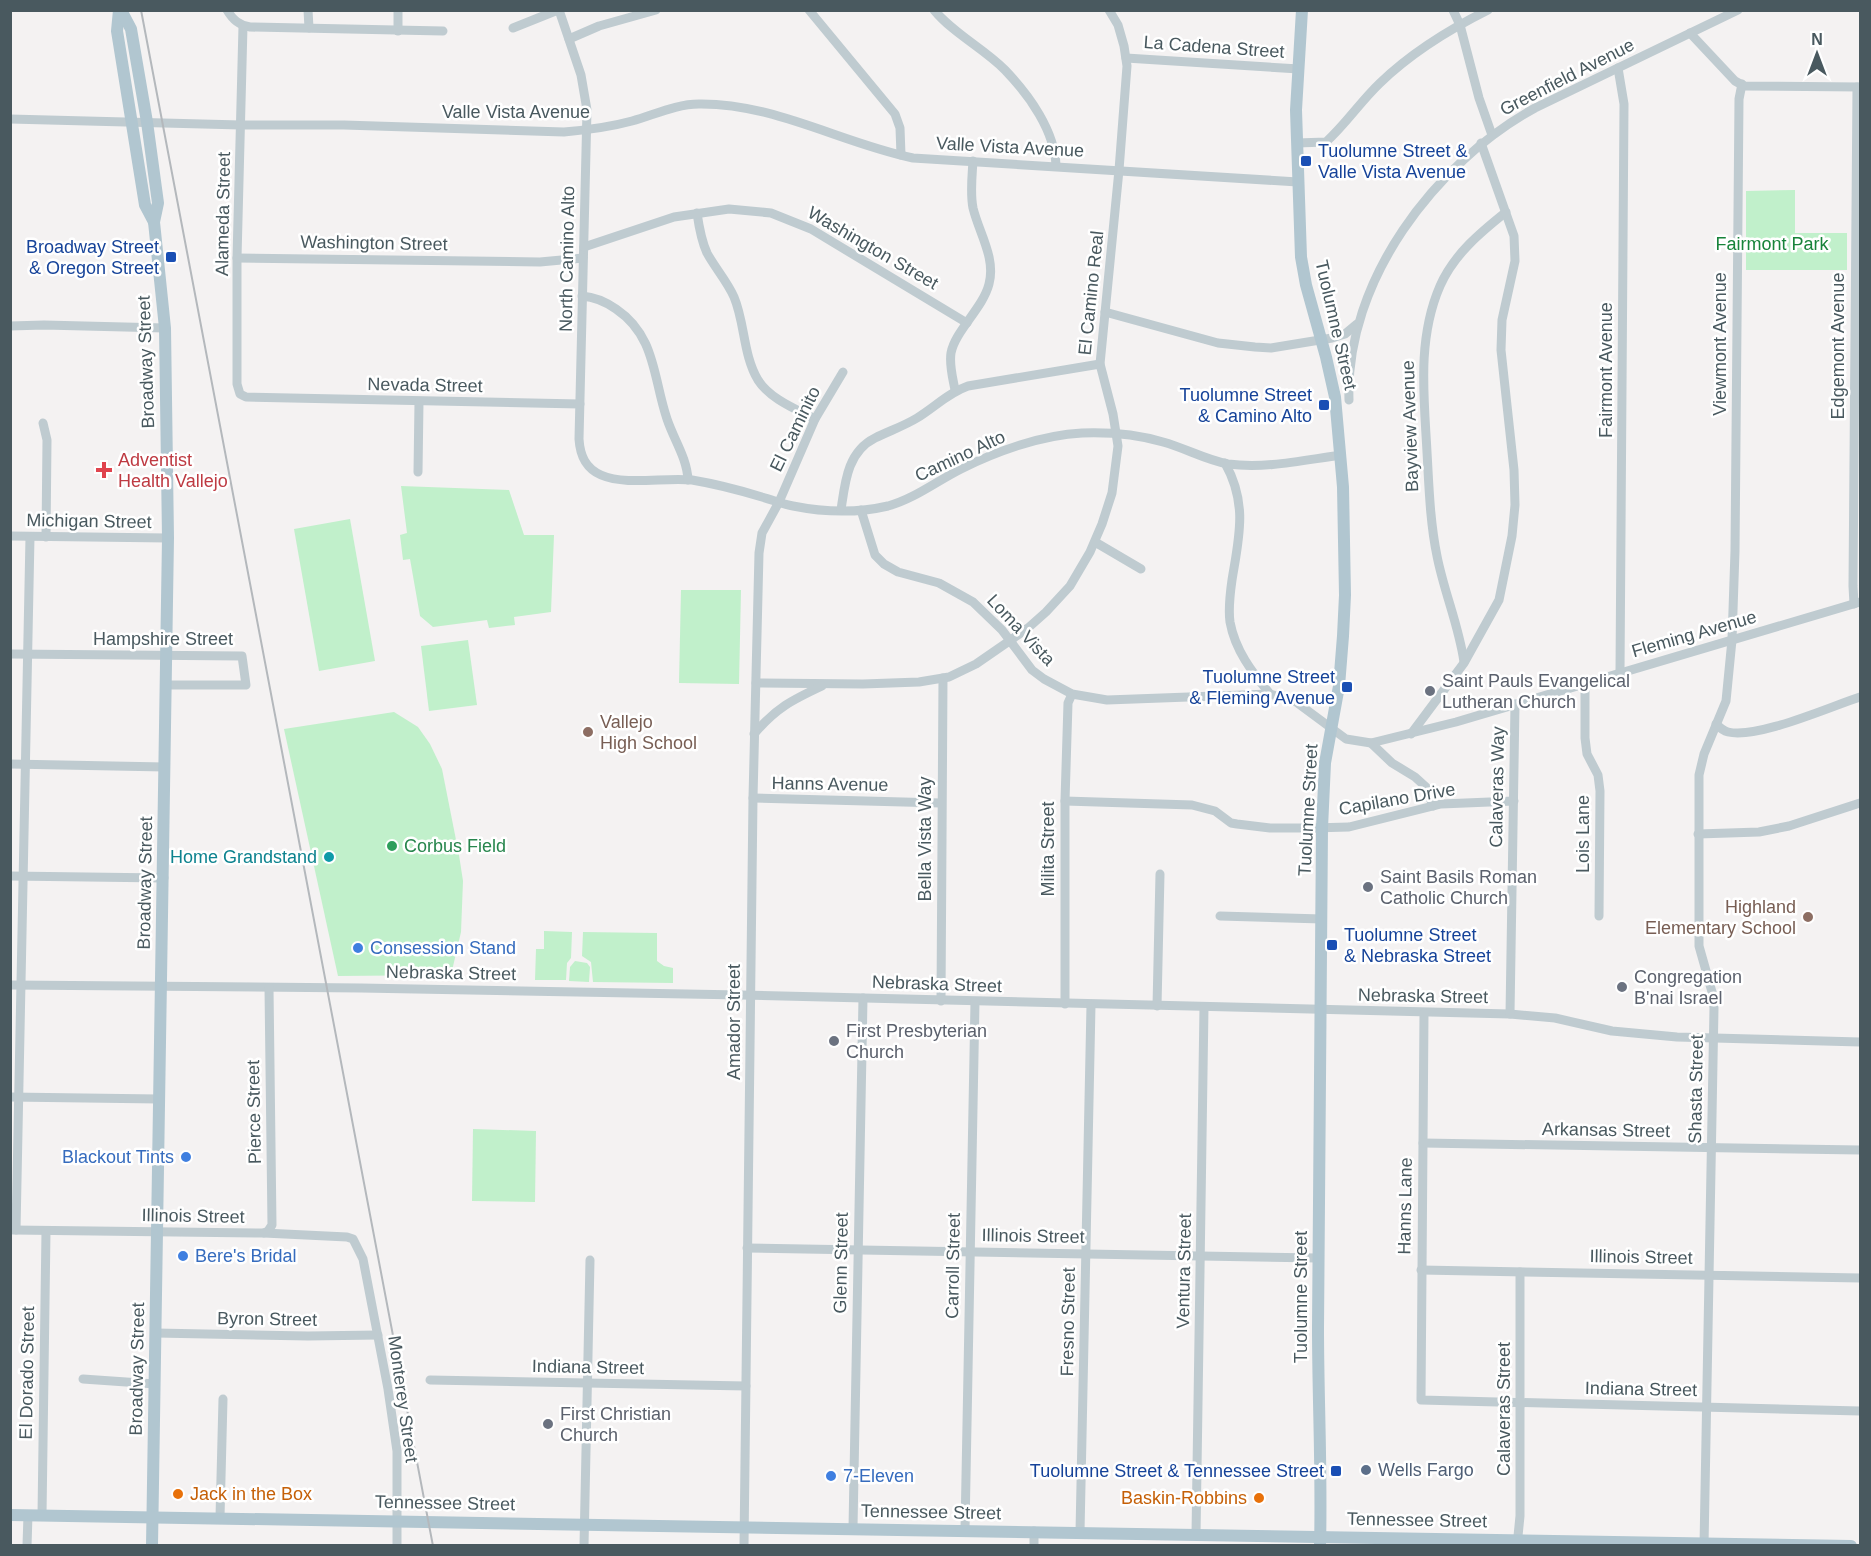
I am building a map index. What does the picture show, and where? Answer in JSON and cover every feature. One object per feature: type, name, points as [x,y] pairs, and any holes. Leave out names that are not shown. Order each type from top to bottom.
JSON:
[{"type":"main road","name":"Broadway Street","points":[[120,10],[117,32],[145,205],[154,222]]},
{"type":"main road","name":"Broadway Street","points":[[120,10],[131,29],[147,122],[158,203],[154,222],[165,328],[168,538],[152,1545]]},
{"type":"main road","name":"Tuolumne Street","points":[[1302,10],[1297,143],[1303,268],[1335,397],[1341,455],[1345,577],[1339,686],[1325,763],[1322,828],[1318,1258],[1320,1541]]},
{"type":"main road","name":"Tennessee Street","points":[[10,1515],[1196,1534],[1320,1541],[1851,1545]]},
{"type":"street","points":[[227,10],[233,20],[243,26],[443,31]]},
{"type":"street","points":[[308,10],[309,28]]},
{"type":"street","points":[[398,10],[398,31]]},
{"type":"street","points":[[513,28],[559,10]]},
{"type":"street","name":"North Camino Alto","points":[[559,10],[581,75],[587,110],[579,439],[583,461],[589,467],[602,476],[628,479]]},
{"type":"street","points":[[569,39],[599,26],[656,10]]},
{"type":"street","points":[[809,10],[895,114],[900,128],[901,155]]},
{"type":"street","points":[[934,10],[957,33],[1005,70],[1032,105],[1053,141],[1056,166]]},
{"type":"street","name":"El Camino Real","points":[[756,683],[824,685],[919,682],[943,678],[976,664],[1010,641],[1046,612],[1070,586],[1095,542],[1112,493],[1118,446],[1118,433],[1100,364],[1119,170],[1126,58],[1118,25],[1109,10]]},
{"type":"street","points":[[1453,10],[1460,24],[1479,98],[1492,135]]},
{"type":"street","points":[[1297,143],[1326,142],[1381,82],[1423,46],[1488,10]]},
{"type":"street","name":"Greenfield Avenue","points":[[1349,399],[1348,377],[1358,322],[1395,241],[1429,194],[1481,143],[1508,123],[1738,10]]},
{"type":"street","name":"Alameda Street","points":[[243,26],[237,258],[237,389],[246,397],[270,397]]},
{"type":"street","points":[[1690,33],[1735,81],[1742,84],[1859,87]]},
{"type":"street","name":"La Cadena Street","points":[[1126,58],[1299,69]]},
{"type":"street","name":"Fairmont Avenue","points":[[1618,68],[1624,104],[1620,672]]},
{"type":"street","name":"Viewmont Avenue","points":[[1732,640],[1735,551],[1739,99],[1742,84]]},
{"type":"street","name":"Edgemont Avenue","points":[[1857,603],[1853,574],[1859,87]]},
{"type":"street","name":"Valle Vista Avenue","points":[[10,119],[241,125],[344,125],[564,132],[631,121],[682,106],[711,104],[791,119],[869,147],[901,155],[973,162],[1298,182]]},
{"type":"street","points":[[1412,734],[1464,663],[1499,600],[1508,561],[1515,505],[1514,470],[1501,350],[1502,320],[1515,261],[1514,236],[1481,143]]},
{"type":"street","points":[[955,390],[951,352],[982,301],[989,285],[991,272],[989,254],[973,207],[971,187],[973,162]]},
{"type":"street","name":"Washington Street","points":[[584,247],[652,223],[697,213],[729,209],[771,213],[811,229],[967,323]]},
{"type":"street","name":"Bayview Avenue","points":[[1464,663],[1461,639],[1443,580],[1433,532],[1424,397],[1425,337],[1440,286],[1450,268],[1479,234],[1506,212]]},
{"type":"street","points":[[697,213],[701,238],[708,255],[733,295],[748,355],[759,381],[766,390],[779,399],[815,419]]},
{"type":"street","name":"Washington Street","points":[[237,258],[540,262],[583,258]]},
{"type":"street","points":[[582,296],[597,299],[614,307],[640,330],[650,354],[666,418],[687,464],[688,480]]},
{"type":"street","points":[[1105,312],[1239,346],[1271,348],[1345,334],[1358,322]]},
{"type":"street","points":[[10,326],[165,328]]},
{"type":"street","points":[[841,510],[846,476],[858,451],[872,439],[920,417],[955,390],[1100,364]]},
{"type":"street","name":"El Caminito","points":[[778,502],[815,419],[843,372]]},
{"type":"street","name":"Nevada Street","points":[[270,397],[580,404]]},
{"type":"street","points":[[418,472],[419,402]]},
{"type":"street","points":[[43,423],[47,440],[46,537]]},
{"type":"street","name":"Camino Alto","points":[[628,479],[688,480],[733,488],[793,507],[861,510],[901,501],[963,468],[1018,447],[1080,433],[1118,433],[1164,442],[1226,463],[1246,465],[1277,464],[1341,455]]},
{"type":"street","points":[[1226,463],[1238,490],[1241,522],[1230,598],[1230,622],[1240,651],[1270,694]]},
{"type":"street","name":"Amador Street","points":[[744,1545],[754,734],[760,542],[762,533],[778,502]]},
{"type":"street","name":"Loma Vista","points":[[861,510],[875,555],[884,564],[898,572],[931,580],[954,590],[988,615],[1032,670],[1072,694],[1107,700],[1270,694],[1296,702],[1332,729]]},
{"type":"street","name":"Michigan Street","points":[[10,536],[168,538]]},
{"type":"street","points":[[13,1230],[14,1097],[21,985],[30,537]]},
{"type":"street","points":[[1095,542],[1141,568]]},
{"type":"street","name":"Fleming Avenue","points":[[1332,729],[1346,740],[1371,743],[1412,734],[1857,603]]},
{"type":"street","name":"Shasta Street","points":[[1704,1544],[1714,1008],[1712,992],[1699,946],[1699,776],[1704,754],[1726,700],[1732,640]]},
{"type":"street","name":"Hampshire Street","points":[[10,654],[242,656],[246,685],[166,685]]},
{"type":"street","name":"Bella Vista Way","points":[[941,1001],[943,678]]},
{"type":"street","name":"Lois Lane","points":[[1585,683],[1587,754],[1598,776],[1600,791],[1599,916]]},
{"type":"street","points":[[754,734],[769,716],[780,708],[793,699],[824,685]]},
{"type":"street","name":"Milita Street","points":[[1065,1004],[1065,801],[1068,703],[1072,694]]},
{"type":"street","points":[[1716,724],[1726,732],[1743,733],[1760,730],[1860,697]]},
{"type":"street","name":"Calaveras Way","points":[[1510,1014],[1515,704]]},
{"type":"street","points":[[1371,743],[1392,763],[1416,777],[1426,787],[1433,806]]},
{"type":"street","points":[[10,764],[165,767]]},
{"type":"street","name":"Hanns Avenue","points":[[753,798],[941,803]]},
{"type":"street","name":"Capilano Drive","points":[[1065,801],[1192,805],[1215,811],[1231,823],[1270,828],[1349,827],[1433,806],[1514,801]]},
{"type":"street","points":[[1698,834],[1759,832],[1789,826],[1860,803]]},
{"type":"street","points":[[1156,1006],[1160,874]]},
{"type":"street","points":[[10,876],[164,878]]},
{"type":"street","points":[[1220,916],[1322,919]]},
{"type":"street","name":"Nebraska Street","points":[[10,985],[751,995],[1510,1014],[1555,1018],[1612,1031],[1713,1038],[1860,1042]]},
{"type":"street","name":"Pierce Street","points":[[264,1233],[272,1225],[269,988]]},
{"type":"street","name":"Glenn Street","points":[[853,1528],[862,998]]},
{"type":"street","name":"Carroll Street","points":[[965,1530],[975,1002]]},
{"type":"street","name":"Fresno Street","points":[[1080,1532],[1091,1005]]},
{"type":"street","name":"Ventura Street","points":[[1196,1534],[1204,1007]]},
{"type":"street","name":"Hanns Lane","points":[[1421,1400],[1424,1013]]},
{"type":"street","points":[[14,1097],[159,1100]]},
{"type":"street","name":"Arkansas Street","points":[[1423,1143],[1860,1150]]},
{"type":"street","name":"Illinois Street","points":[[13,1230],[264,1233],[347,1237],[353,1239],[363,1258]]},
{"type":"street","name":"El Dorado Street","points":[[42,1515],[46,1231]]},
{"type":"street","name":"Illinois Street","points":[[747,1248],[1318,1258]]},
{"type":"street","name":"Monterey Street","points":[[363,1258],[397,1451],[398,1545]]},
{"type":"street","points":[[584,1545],[590,1260]]},
{"type":"street","name":"Illinois Street","points":[[1421,1270],[1860,1278]]},
{"type":"street","name":"Calaveras Street","points":[[1517,1542],[1520,1516],[1520,1272]]},
{"type":"street","name":"Byron Street","points":[[156,1333],[378,1335]]},
{"type":"street","points":[[83,1379],[155,1384]]},
{"type":"street","name":"Indiana Street","points":[[430,1380],[746,1386]]},
{"type":"street","points":[[220,1517],[223,1399]]},
{"type":"street","name":"Indiana Street","points":[[1421,1400],[1860,1411]]},
{"type":"street","points":[[27,1545],[28,1515]]},
{"type":"street","points":[[1034,1531],[1034,1545]]},
{"type":"green space","name":"Fairmont Park","points":[[1795,190],[1795,233],[1847,233],[1847,270],[1746,270],[1746,191]]},
{"type":"green space","points":[[401,486],[509,490],[524,535],[554,535],[551,612],[514,617],[515,625],[489,628],[487,620],[433,627],[420,616],[410,559],[403,560],[400,535],[407,533]]},
{"type":"green space","points":[[350,519],[375,661],[319,671],[294,529]]},
{"type":"green space","points":[[681,590],[741,590],[739,684],[679,683]]},
{"type":"green space","points":[[468,640],[477,705],[429,711],[421,646]]},
{"type":"green space","points":[[394,712],[418,727],[430,744],[442,769],[463,881],[461,932],[451,975],[338,976],[284,729]]},
{"type":"green space","points":[[544,931],[572,932],[571,958],[567,963],[566,980],[535,980],[536,949],[544,949]]},
{"type":"green space","points":[[583,932],[657,933],[657,961],[673,968],[673,983],[593,982],[591,962],[582,956]]},
{"type":"green space","points":[[575,961],[587,963],[590,967],[589,982],[569,981],[570,967]]},
{"type":"green space","points":[[473,1129],[536,1131],[535,1202],[472,1201]]},
{"type":"railway","points":[[141,10],[433,1546]]},
{"type":"place","name":"Tuolumne Street & Valle Vista Avenue","points":[[1306,161]]},
{"type":"place","name":"Broadway Street & Oregon Street","points":[[171,257]]},
{"type":"place","name":"Tuolumne Street & Camino Alto","points":[[1324,405]]},
{"type":"place","name":"Adventist Health Vallejo","points":[[104,470]]},
{"type":"place","name":"Tuolumne Street & Fleming Avenue","points":[[1347,687]]},
{"type":"place","name":"Saint Pauls Evangelical Lutheran Church","points":[[1430,691]]},
{"type":"place","name":"Vallejo High School","points":[[588,732]]},
{"type":"place","name":"Corbus Field","points":[[392,846]]},
{"type":"place","name":"Home Grandstand","points":[[329,857]]},
{"type":"place","name":"Saint Basils Roman Catholic Church","points":[[1368,887]]},
{"type":"place","name":"Highland Elementary School","points":[[1808,917]]},
{"type":"place","name":"Tuolumne Street & Nebraska Street","points":[[1332,945]]},
{"type":"place","name":"Consession Stand","points":[[358,948]]},
{"type":"place","name":"Congregation B'nai Israel","points":[[1622,987]]},
{"type":"place","name":"First Presbyterian Church","points":[[834,1041]]},
{"type":"place","name":"Blackout Tints","points":[[186,1157]]},
{"type":"place","name":"Bere's Bridal","points":[[183,1256]]},
{"type":"place","name":"First Christian Church","points":[[548,1424]]},
{"type":"place","name":"Wells Fargo","points":[[1366,1470]]},
{"type":"place","name":"Tuolumne Street & Tennessee Street","points":[[1336,1471]]},
{"type":"place","name":"7-Eleven","points":[[831,1476]]},
{"type":"place","name":"Jack in the Box","points":[[178,1494]]},
{"type":"place","name":"Baskin-Robbins","points":[[1259,1498]]}]
